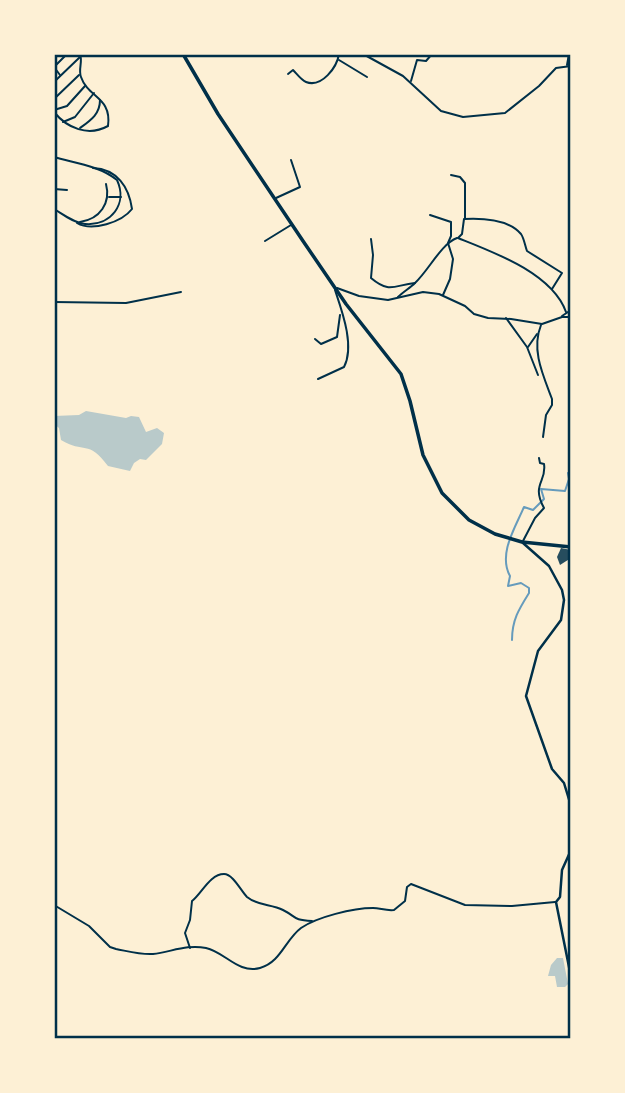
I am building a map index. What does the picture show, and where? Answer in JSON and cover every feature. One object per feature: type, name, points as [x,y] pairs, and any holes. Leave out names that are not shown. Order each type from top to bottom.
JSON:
[{"type":"main road","points":[[183,54],[218,114],[333,285],[401,374],[411,401],[423,455],[442,493],[469,520],[483,529],[522,542],[571,547]]},
{"type":"street","points":[[60,76],[54,67],[66,54]]},
{"type":"street","points":[[288,74],[293,70],[303,81],[320,81],[334,69],[339,54]]},
{"type":"street","points":[[411,82],[417,60],[426,61],[432,54]]},
{"type":"street","points":[[366,55],[411,82],[441,111],[463,117],[505,113],[539,86],[556,68],[569,66],[569,54]]},
{"type":"street","points":[[54,82],[79,55]]},
{"type":"street","points":[[79,55],[80,75],[107,108],[108,126],[96,131],[79,129],[62,122],[54,111],[67,106],[86,85]]},
{"type":"street","points":[[338,60],[367,77]]},
{"type":"street","points":[[54,99],[80,75]]},
{"type":"street","points":[[62,122],[75,117],[94,93]]},
{"type":"street","points":[[79,129],[94,118],[100,106],[99,98]]},
{"type":"street","points":[[54,157],[106,172],[117,180],[121,197],[112,216],[97,223],[76,222]]},
{"type":"street","points":[[276,198],[300,187],[290,160]]},
{"type":"street","points":[[54,209],[83,226],[98,225],[124,217],[132,209],[129,193],[120,179],[107,171],[92,168]]},
{"type":"street","points":[[448,243],[462,234],[464,219],[465,183],[460,177],[452,175]]},
{"type":"street","points":[[76,222],[94,218],[104,206],[108,197],[106,184]]},
{"type":"street","points":[[54,189],[67,190]]},
{"type":"street","points":[[108,197],[121,197]]},
{"type":"street","points":[[397,298],[415,283],[451,236],[451,222],[430,215]]},
{"type":"street","points":[[464,219],[506,223],[522,235],[527,251],[562,273],[552,289]]},
{"type":"street","points":[[265,241],[293,224]]},
{"type":"street","points":[[458,238],[507,258],[530,272],[552,289],[562,301],[566,312]]},
{"type":"street","points":[[371,239],[371,278],[380,286],[395,289],[415,283]]},
{"type":"street","points":[[443,296],[450,279],[453,259],[448,243]]},
{"type":"street","points":[[333,285],[344,292],[388,300],[423,292],[443,296],[465,306],[474,314],[488,318],[542,324],[562,317],[571,317]]},
{"type":"street","points":[[318,379],[344,367],[348,359],[348,334],[333,285]]},
{"type":"street","points":[[54,302],[126,303],[181,292]]},
{"type":"street","points":[[562,317],[571,310]]},
{"type":"street","points":[[315,339],[321,344],[337,337],[340,311]]},
{"type":"street","points":[[506,318],[527,348],[538,375]]},
{"type":"street","points":[[527,348],[542,324]]},
{"type":"street","points":[[537,334],[537,356],[552,399],[552,405],[545,415],[542,437]]},
{"type":"street","points":[[539,458],[545,468],[538,484],[544,508],[535,518],[522,542],[548,566],[562,590],[564,600],[561,620],[538,651],[526,696],[552,769],[564,783],[571,806]]},
{"type":"street","points":[[190,948],[185,933],[190,920],[192,901],[201,894],[204,885],[223,874],[228,875],[248,898],[280,909],[296,920],[313,921],[373,908],[394,910],[405,901],[407,887],[411,884],[465,905],[512,906],[556,902],[560,897],[562,870],[571,850]]},
{"type":"street","points":[[556,902],[571,977]]},
{"type":"street","points":[[54,905],[89,926],[116,949],[153,954],[173,948],[209,949],[242,967],[258,969],[282,953],[294,935],[313,921]]},
{"type":"shaded area","points":[[86,411],[126,418],[139,417],[146,432],[157,428],[164,433],[162,444],[146,460],[140,459],[134,463],[130,471],[108,466],[90,450],[61,440],[59,428],[54,424],[54,416],[79,415]]},
{"type":"shaded area","points":[[557,958],[563,958],[568,984],[565,987],[557,987],[555,976],[548,976],[551,965]]},
{"type":"building","points":[[561,548],[571,550],[571,558],[560,565],[557,557]]},
{"type":"waterway","points":[[512,640],[515,621],[529,588],[521,583],[508,586],[510,576],[506,559],[509,541],[524,507],[533,510],[544,499],[541,489],[565,491],[568,473],[571,472]]}]
